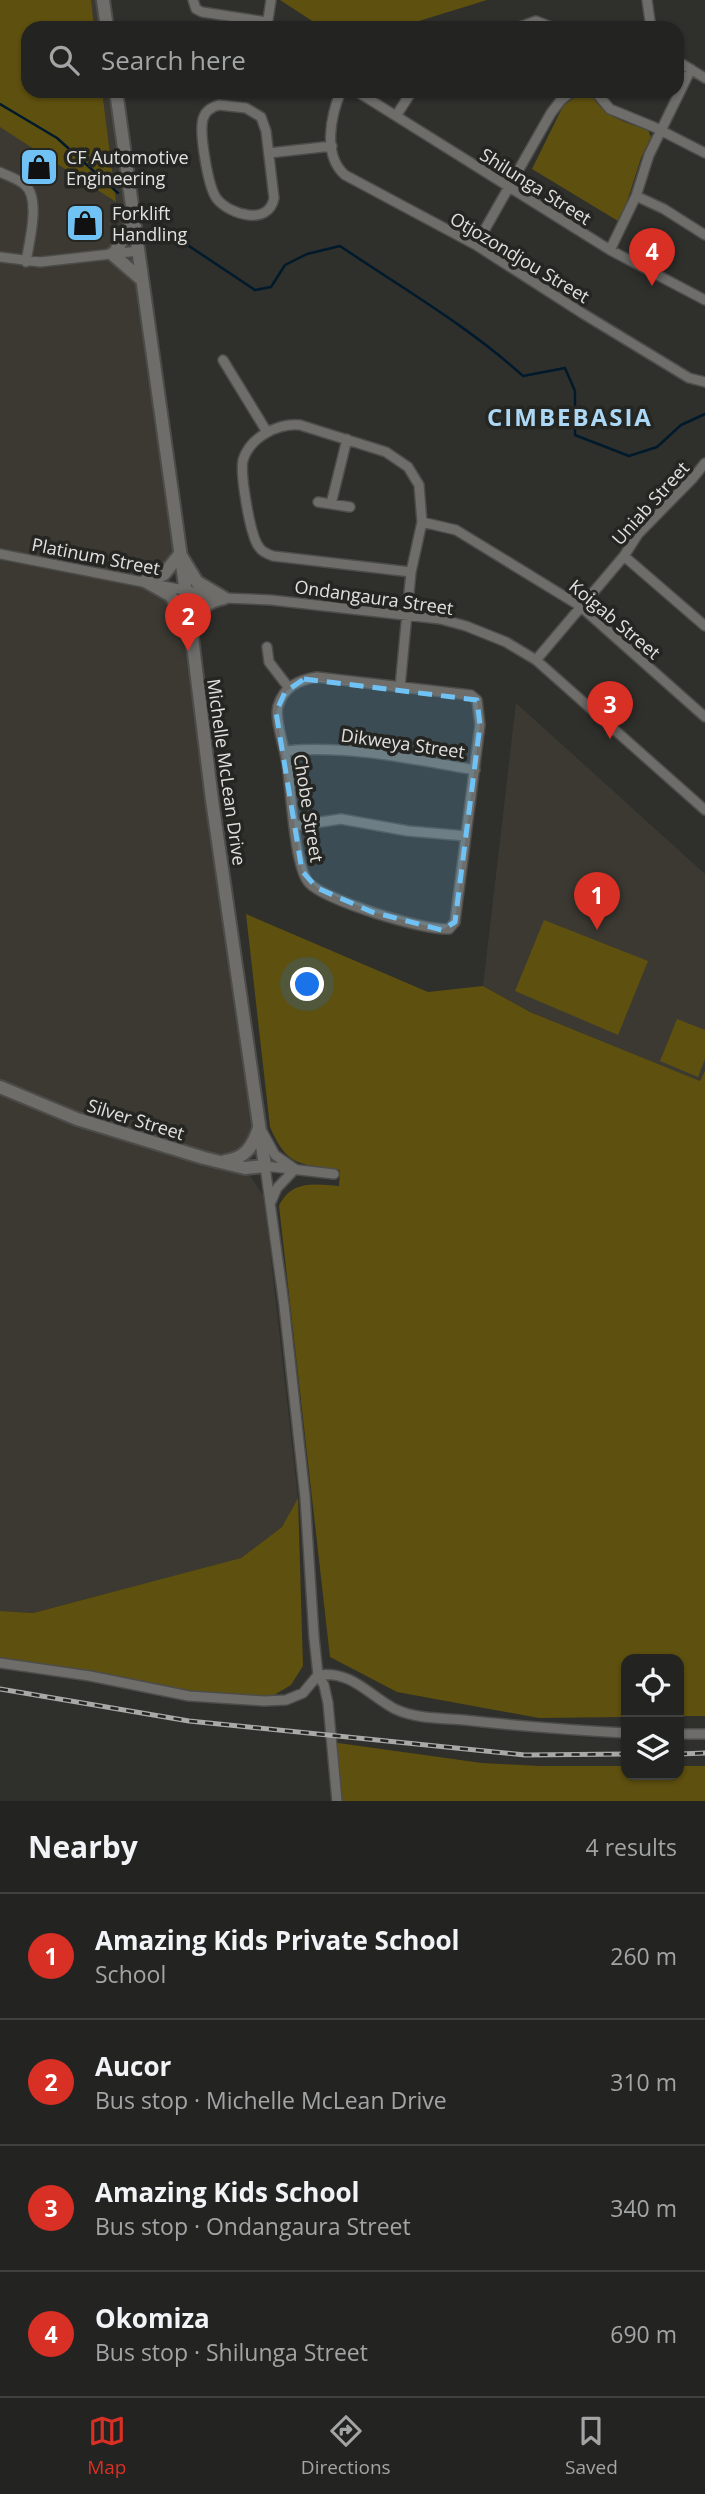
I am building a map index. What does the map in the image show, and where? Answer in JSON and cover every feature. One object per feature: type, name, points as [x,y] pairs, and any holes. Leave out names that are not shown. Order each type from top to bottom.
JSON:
[{"type":"street","points":[[103,0],[106,21]]},
{"type":"street","points":[[193,0],[197,9],[202,12],[247,21]]},
{"type":"street","points":[[268,21],[271,0]]},
{"type":"street","points":[[647,0],[650,21]]},
{"type":"street","points":[[684,65],[705,78]]},
{"type":"street","points":[[684,83],[691,69]]},
{"type":"street","name":"Michelle McLean Drive","points":[[117,98],[191,629],[212,800],[265,1166]]},
{"type":"street","points":[[269,153],[331,146],[332,114],[338,98]]},
{"type":"street","name":"Shilunga Street","points":[[367,98],[610,250],[705,300]]},
{"type":"street","points":[[396,117],[408,98]]},
{"type":"street","points":[[476,245],[551,113],[563,98]]},
{"type":"street","points":[[601,98],[610,109],[705,153]]},
{"type":"street","points":[[610,250],[636,196],[645,162],[677,98]]},
{"type":"street","points":[[219,105],[253,110],[263,120],[269,153],[274,198],[269,211],[253,215],[226,207],[215,197],[209,180],[203,130],[205,114],[219,105]]},
{"type":"street","name":"Otjozondjou Street","points":[[331,146],[335,161],[345,175],[476,245],[677,371],[689,378],[705,382]]},
{"type":"street","points":[[0,172],[20,181],[28,187],[32,195],[33,215],[26,262]]},
{"type":"street","points":[[636,196],[661,207],[705,235]]},
{"type":"street","points":[[113,254],[127,236],[133,219]]},
{"type":"street","points":[[0,257],[26,262],[138,251]]},
{"type":"street","points":[[113,254],[141,279]]},
{"type":"street","points":[[223,360],[267,432]]},
{"type":"street","points":[[400,687],[411,572],[422,522],[419,485],[408,467],[386,452],[300,425],[290,424],[267,432],[248,450],[243,464],[253,535],[259,548],[272,556],[411,572]]},
{"type":"street","points":[[331,504],[347,439]]},
{"type":"street","name":"Uniab Street","points":[[536,660],[650,520],[705,463]]},
{"type":"street","points":[[318,502],[350,507]]},
{"type":"street","name":"Koigab Street","points":[[422,522],[456,530],[580,606],[705,718]]},
{"type":"street","name":"Platinum Street","points":[[0,554],[185,590]]},
{"type":"street","points":[[145,581],[164,574],[180,554],[197,582],[224,598]]},
{"type":"street","points":[[624,555],[705,626]]},
{"type":"street","points":[[145,581],[170,595],[184,613],[191,629]]},
{"type":"street","name":"Ondangaura Street","points":[[185,590],[224,598],[271,600],[440,619],[506,642],[536,660],[705,810]]},
{"type":"street","points":[[191,629],[200,610],[213,600],[224,598]]},
{"type":"street","points":[[267,647],[269,662],[289,688]]},
{"type":"street","name":"Chobe Street","points":[[317,677],[471,695],[477,700],[480,725],[475,770],[455,922],[449,929],[427,928],[372,912],[308,882],[302,871],[285,751],[276,712],[282,696],[289,688],[295,682],[317,677]]},
{"type":"street","name":"Dikweya Street","points":[[285,751],[326,748],[415,758],[475,770]]},
{"type":"street","points":[[294,826],[341,819],[408,831],[466,836]]},
{"type":"street","name":"Silver Street","points":[[0,1087],[77,1119],[245,1168],[265,1166]]},
{"type":"street","points":[[221,1161],[236,1160],[243,1156],[255,1141],[259,1125]]},
{"type":"street","points":[[259,1125],[275,1155],[295,1169]]},
{"type":"street","points":[[334,1174],[265,1166],[302,1470],[318,1675],[324,1685],[328,1703],[337,1801]]},
{"type":"street","points":[[270,1206],[277,1188],[295,1169]]},
{"type":"street","points":[[0,1663],[90,1676],[189,1696],[264,1701],[286,1700],[303,1693],[318,1675],[328,1674],[348,1678],[394,1708],[413,1715],[527,1727],[621,1733]]},
{"type":"street","points":[[684,1734],[705,1734]]},
{"type":"highlighted area","points":[[304,679],[477,700],[480,725],[455,922],[442,930],[372,912],[317,888],[302,871],[276,712],[285,692]]},
{"type":"shaded area","points":[[0,0],[103,0],[106,21],[21,21],[21,98],[117,98],[180,554],[168,572],[172,598],[191,629],[259,1125],[236,1160],[245,1168],[264,1197],[298,1498],[282,1527],[241,1558],[33,1613],[0,1611]]},
{"type":"shaded area","points":[[0,0],[91,0],[93,21],[21,21],[21,98],[103,98],[116,202],[0,127]]},
{"type":"shaded area","points":[[280,0],[487,0],[419,21],[312,21]]},
{"type":"shaded area","points":[[574,98],[593,98],[615,118],[648,130],[651,137],[618,221],[532,169],[563,106]]},
{"type":"shaded area","points":[[516,703],[705,874],[705,1071],[700,1081],[530,1012],[483,986]]},
{"type":"shaded area","points":[[246,914],[428,992],[483,986],[530,1012],[700,1081],[705,1071],[705,1716],[684,1716],[684,1654],[621,1654],[621,1717],[539,1718],[397,1692],[330,1657],[279,1206],[290,1192],[297,1188],[312,1185],[339,1186],[340,1170],[298,1162],[283,1150],[270,1127]]},
{"type":"shaded area","points":[[544,920],[648,961],[618,1035],[515,991]]},
{"type":"shaded area","points":[[677,1019],[705,1030],[705,1059],[698,1077],[660,1061]]},
{"type":"shaded area","points":[[298,1498],[303,1666],[291,1685],[264,1701],[189,1696],[0,1663],[0,1611],[33,1613],[241,1558],[282,1527]]},
{"type":"shaded area","points":[[331,1742],[482,1763],[621,1766],[621,1780],[684,1780],[684,1766],[705,1766],[705,1801],[337,1801]]},
{"type":"waterway","points":[[0,104],[57,138],[118,193]]},
{"type":"waterway","points":[[141,210],[255,290],[271,287],[285,265],[307,254],[340,246],[457,324],[523,376],[565,368],[575,391],[575,435],[629,456],[657,447],[681,425],[705,414]]},
{"type":"railway","points":[[0,1689],[189,1721],[525,1755],[621,1754]]},
{"type":"railway","points":[[684,1754],[705,1753]]},
{"type":"place","name":"CF Automotive Engineering","points":[[39,167]]},
{"type":"place","name":"Forklift Handling","points":[[85,223]]},
{"type":"place","name":"Okomiza","points":[[652,286]]},
{"type":"place","name":"Aucor","points":[[188,651]]},
{"type":"place","name":"Amazing Kids School","points":[[610,739]]},
{"type":"place","name":"Amazing Kids Private School","points":[[597,930]]},
{"type":"district","name":"CIMBEBASIA","points":[[570,416]]}]
